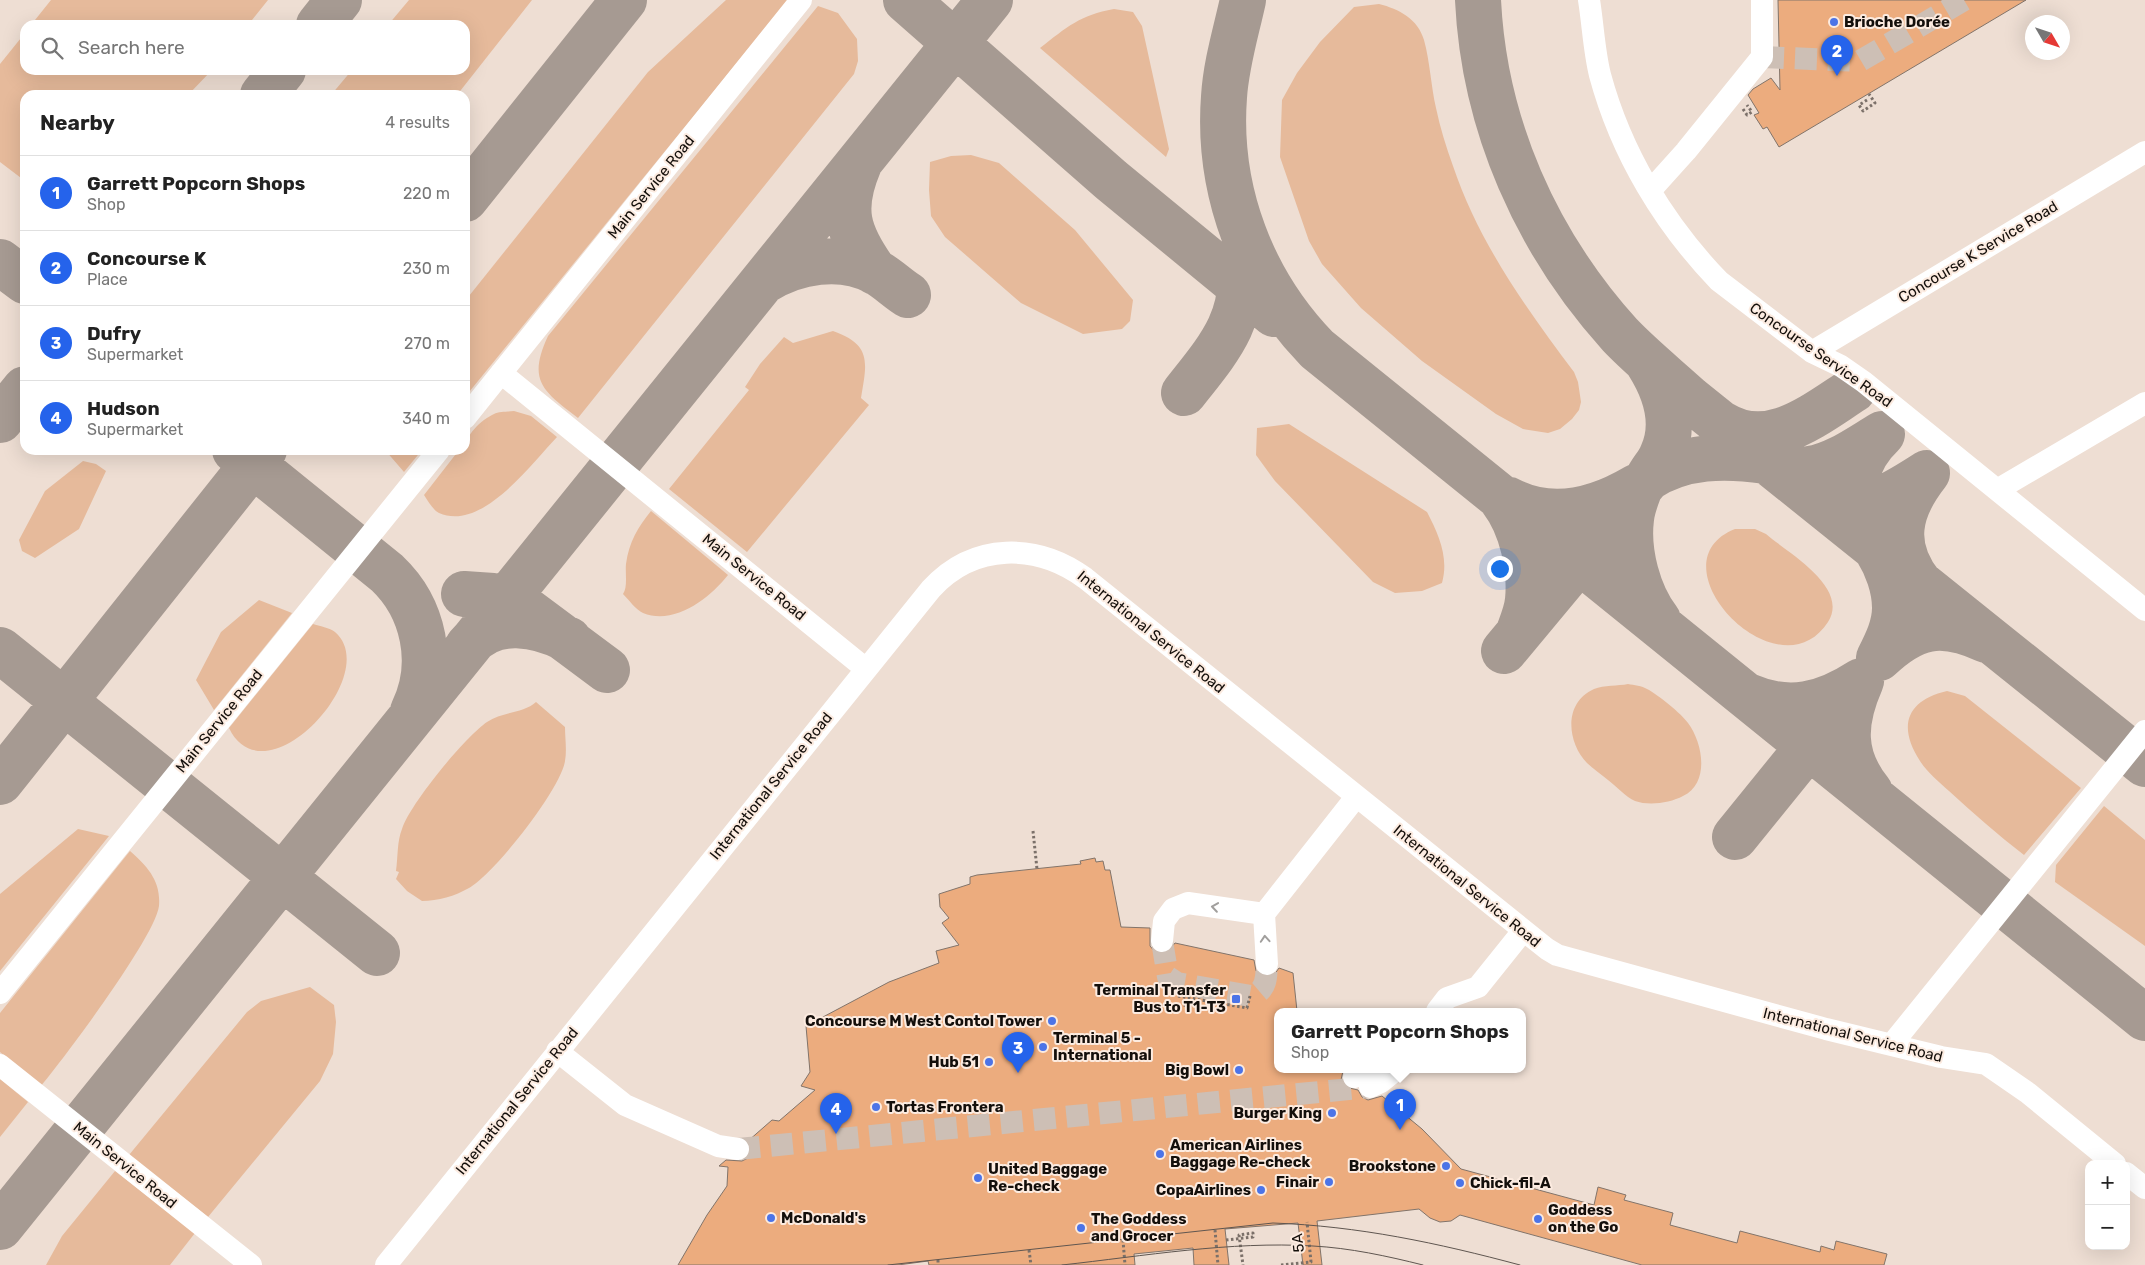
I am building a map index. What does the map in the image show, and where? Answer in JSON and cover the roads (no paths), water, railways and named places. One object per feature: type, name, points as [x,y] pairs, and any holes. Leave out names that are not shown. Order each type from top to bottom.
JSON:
[{"type":"lane","name":"Main Service Road","points":[[470,412],[800,0]]},
{"type":"lane","name":"Concourse Service Road","points":[[1589,0],[1600,75],[1630,156],[1678,234],[1719,281],[1812,352],[1841,366],[1864,382],[2145,610]]},
{"type":"lane","points":[[1650,191],[1686,151],[1762,57],[1762,0]]},
{"type":"lane","name":"Concourse K Service Road","points":[[1812,352],[2145,152]]},
{"type":"lane","name":"Main Service Road","points":[[501,373],[866,669]]},
{"type":"lane","points":[[1997,490],[2145,403]]},
{"type":"lane","name":"Main Service Road","points":[[0,993],[435,455]]},
{"type":"lane","name":"International Service Road","points":[[386,1265],[941,578],[958,568],[999,553],[1033,554],[1067,565],[1086,578],[1523,931],[1558,955],[1711,999],[1941,1057],[1991,1067],[2028,1093],[2110,1160]]},
{"type":"lane","points":[[1892,1044],[2145,731]]},
{"type":"lane","points":[[1267,964],[1264,914],[1356,797]]},
{"type":"lane","points":[[1162,941],[1164,921],[1173,909],[1188,903],[1264,914]]},
{"type":"lane","points":[[1439,1008],[1447,998],[1478,987],[1523,931]]},
{"type":"lane","points":[[558,1051],[624,1105],[704,1138],[719,1136],[744,1144]]},
{"type":"lane","name":"Main Service Road","points":[[0,1065],[251,1265]]},
{"type":"lane","points":[[1368,1078],[1381,1082],[1392,1073]]},
{"type":"lane","points":[[2130,1176],[2145,1188]]},
{"type":"tunnel","points":[[1762,57],[1860,61],[1964,0]]},
{"type":"tunnel","points":[[1162,941],[1168,977],[1177,983],[1250,996],[1263,988],[1267,964]]},
{"type":"tunnel","points":[[738,1149],[1370,1087]]},
{"type":"tram line","points":[[888,1265],[1273,1223],[1336,1228],[1398,1237],[1520,1265]]},
{"type":"tram line","points":[[1062,1265],[1219,1247],[1282,1245],[1341,1249],[1423,1265]]},
{"type":"place","name":"Brioche Dorée","points":[[1834,22]]},
{"type":"place","name":"Concourse K","points":[[1837,76]]},
{"type":"place","name":"Terminal Transfer Bus to T1-T3","points":[[1236,999]]},
{"type":"place","name":"Concourse M West Contol Tower","points":[[1052,1021]]},
{"type":"place","name":"Terminal 5 - International","points":[[1043,1047]]},
{"type":"place","name":"Hub 51","points":[[989,1062]]},
{"type":"place","name":"Big Bowl","points":[[1239,1070]]},
{"type":"place","name":"Dufry","points":[[1018,1073]]},
{"type":"place","name":"Tortas Frontera","points":[[876,1107]]},
{"type":"place","name":"Burger King","points":[[1332,1113]]},
{"type":"place","name":"Garrett Popcorn Shops","points":[[1400,1130]]},
{"type":"place","name":"Hudson","points":[[836,1134]]},
{"type":"place","name":"American Airlines Baggage Re-check","points":[[1160,1154]]},
{"type":"place","name":"Brookstone","points":[[1446,1166]]},
{"type":"place","name":"United Baggage Re-check","points":[[978,1178]]},
{"type":"place","name":"Finair","points":[[1329,1182]]},
{"type":"place","name":"Chick-fil-A","points":[[1460,1183]]},
{"type":"place","name":"CopaAirlines","points":[[1261,1190]]},
{"type":"place","name":"McDonald's","points":[[771,1218]]},
{"type":"place","name":"Goddess on the Go","points":[[1538,1219]]},
{"type":"place","name":"The Goddess and Grocer","points":[[1081,1228]]}]
